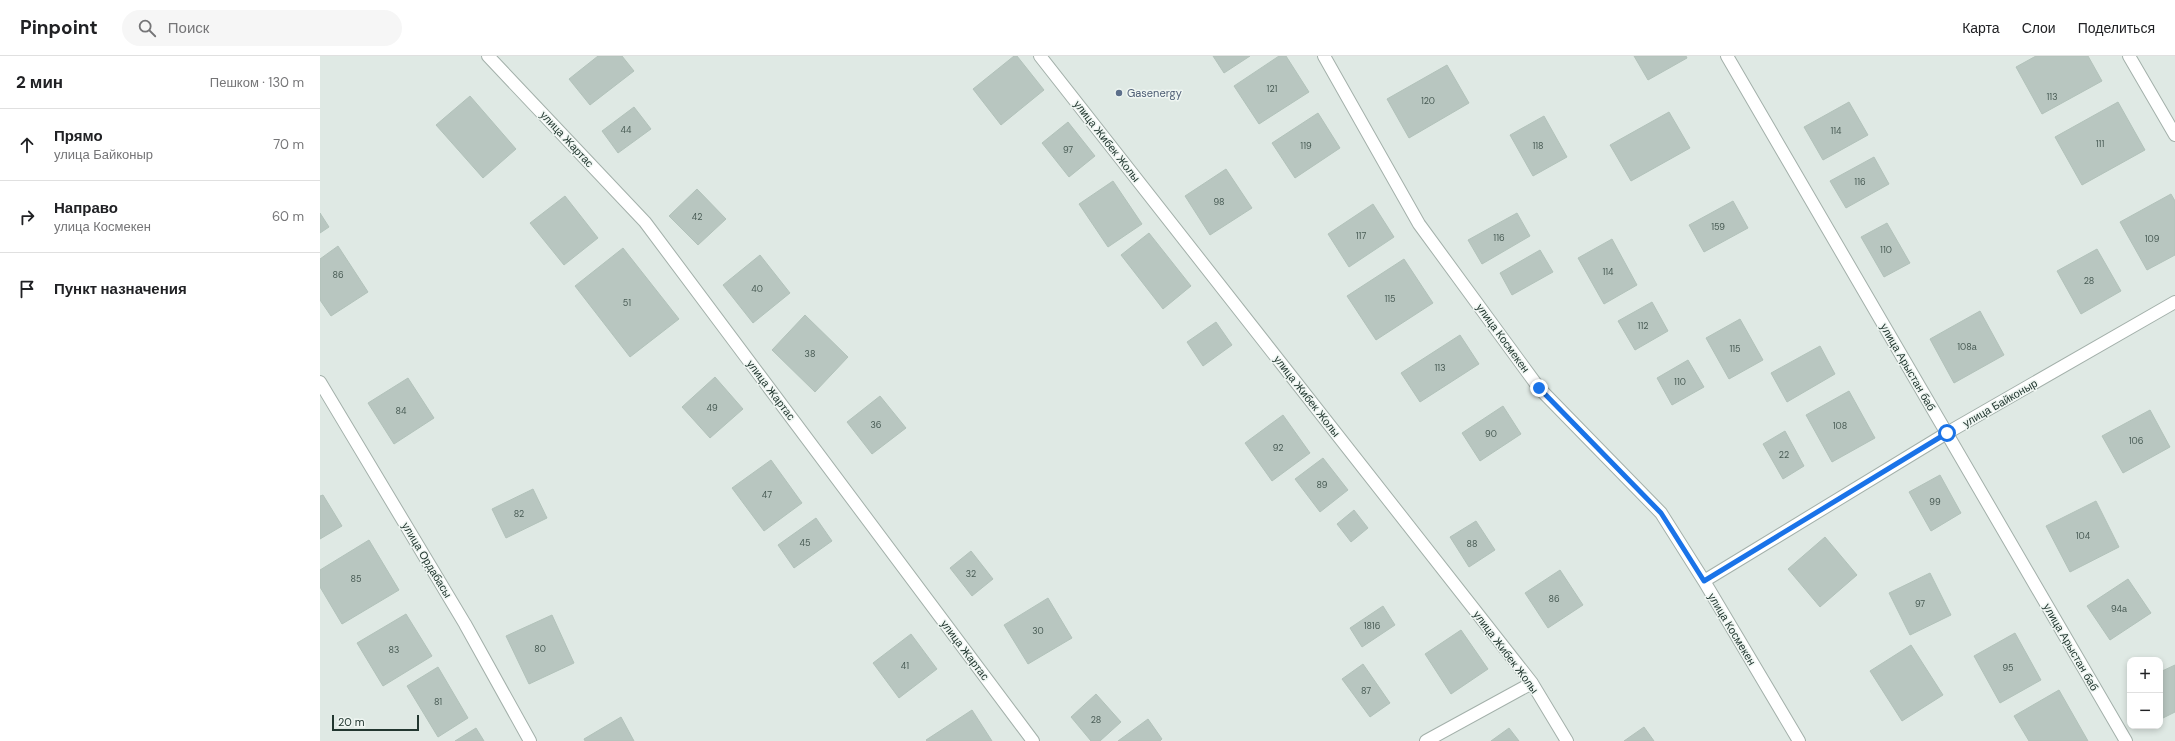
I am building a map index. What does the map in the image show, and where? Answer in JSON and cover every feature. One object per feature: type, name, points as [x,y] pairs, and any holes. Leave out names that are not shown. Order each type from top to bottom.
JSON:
[{"type":"street","name":"улица Жартас","points":[[488,56],[645,222],[1033,741]]},
{"type":"street","name":"улица Жибек Жолы","points":[[1040,56],[1532,683],[1567,741]]},
{"type":"street","name":"улица Космекен","points":[[1324,56],[1419,224],[1539,388],[1661,513],[1704,581],[1799,741]]},
{"type":"street","name":"улица Арыстан баб","points":[[1727,56],[2126,741]]},
{"type":"street","points":[[2129,56],[2175,134]]},
{"type":"street","name":"улица Байконыр","points":[[1704,581],[1947,433],[2175,302]]},
{"type":"street","name":"улица Ордабасы","points":[[320,382],[465,624],[530,741]]},
{"type":"street","points":[[1426,741],[1532,683]]},
{"type":"building","points":[[598,56],[622,56],[634,71],[590,105],[569,79]]},
{"type":"building","points":[[1014,56],[1017,56],[1044,90],[1001,125],[973,89]]},
{"type":"building","points":[[1213,56],[1250,56],[1224,73]]},
{"type":"building","points":[[1279,56],[1286,56],[1309,92],[1259,124],[1234,86]]},
{"type":"building","points":[[1634,56],[1686,56],[1687,58],[1648,80]]},
{"type":"building","points":[[2036,56],[2088,56],[2102,81],[2042,114],[2016,67]]},
{"type":"building","points":[[1447,65],[1469,103],[1409,138],[1387,99]]},
{"type":"building","points":[[470,96],[516,149],[483,178],[436,125]]},
{"type":"building","points":[[1849,102],[1868,135],[1823,160],[1804,127]]},
{"type":"building","points":[[2118,102],[2145,150],[2082,185],[2055,137]]},
{"type":"building","points":[[634,107],[651,129],[618,153],[602,131]]},
{"type":"building","points":[[1669,112],[1690,148],[1631,181],[1610,145]]},
{"type":"building","points":[[1318,113],[1340,148],[1295,178],[1272,143]]},
{"type":"building","points":[[1544,116],[1567,157],[1533,176],[1510,135]]},
{"type":"building","points":[[1068,122],[1095,156],[1069,177],[1042,143]]},
{"type":"building","points":[[1874,157],[1889,184],[1846,208],[1830,181]]},
{"type":"building","points":[[1226,169],[1252,208],[1210,235],[1185,196]]},
{"type":"building","points":[[1113,181],[1142,224],[1108,247],[1079,204]]},
{"type":"building","points":[[697,189],[726,219],[698,245],[669,216]]},
{"type":"building","points":[[2171,194],[2175,201],[2175,255],[2147,270],[2120,222]]},
{"type":"building","points":[[565,196],[598,238],[564,265],[530,223]]},
{"type":"building","points":[[1733,201],[1748,228],[1704,252],[1689,225]]},
{"type":"building","points":[[1373,204],[1394,237],[1349,267],[1328,234]]},
{"type":"building","points":[[320,213],[329,227],[320,233]]},
{"type":"building","points":[[1517,213],[1530,236],[1482,264],[1468,240]]},
{"type":"building","points":[[1887,223],[1910,263],[1884,277],[1861,237]]},
{"type":"building","points":[[1149,233],[1191,286],[1163,309],[1121,255]]},
{"type":"building","points":[[1612,239],[1637,285],[1604,304],[1578,258]]},
{"type":"building","points":[[338,246],[368,292],[331,316],[320,300],[320,259]]},
{"type":"building","points":[[623,248],[679,319],[630,357],[575,286]]},
{"type":"building","points":[[2097,249],[2121,291],[2081,314],[2057,271]]},
{"type":"building","points":[[1540,250],[1553,272],[1512,295],[1500,273]]},
{"type":"building","points":[[760,255],[790,293],[753,323],[723,285]]},
{"type":"building","points":[[1404,259],[1433,303],[1376,340],[1347,296]]},
{"type":"building","points":[[1652,302],[1668,331],[1635,350],[1618,321]]},
{"type":"building","points":[[1980,311],[2004,355],[1954,383],[1930,339]]},
{"type":"building","points":[[805,315],[848,357],[815,392],[772,350]]},
{"type":"building","points":[[1740,319],[1763,360],[1729,379],[1706,338]]},
{"type":"building","points":[[1216,322],[1232,345],[1203,366],[1187,342]]},
{"type":"building","points":[[1460,335],[1479,364],[1420,402],[1401,373]]},
{"type":"building","points":[[1820,346],[1835,374],[1787,402],[1771,373]]},
{"type":"building","points":[[1688,360],[1704,387],[1672,405],[1657,378]]},
{"type":"building","points":[[715,377],[743,409],[710,438],[682,407]]},
{"type":"building","points":[[408,378],[434,418],[394,444],[368,403]]},
{"type":"building","points":[[1849,391],[1875,438],[1832,462],[1806,415]]},
{"type":"building","points":[[880,396],[906,428],[872,454],[847,422]]},
{"type":"building","points":[[1503,406],[1521,434],[1480,461],[1462,433]]},
{"type":"building","points":[[2150,410],[2170,447],[2123,473],[2102,436]]},
{"type":"building","points":[[1283,415],[1310,453],[1272,481],[1245,443]]},
{"type":"building","points":[[1785,431],[1804,466],[1783,479],[1763,444]]},
{"type":"building","points":[[1323,458],[1348,490],[1320,512],[1295,479]]},
{"type":"building","points":[[771,460],[802,503],[764,531],[732,488]]},
{"type":"building","points":[[1940,475],[1961,513],[1931,531],[1909,492]]},
{"type":"building","points":[[533,489],[547,518],[506,538],[492,509]]},
{"type":"building","points":[[323,495],[342,526],[320,539],[320,496]]},
{"type":"building","points":[[2096,501],[2119,547],[2070,572],[2046,526]]},
{"type":"building","points":[[1354,510],[1368,528],[1351,542],[1337,524]]},
{"type":"building","points":[[816,518],[832,541],[794,568],[778,545]]},
{"type":"building","points":[[1476,521],[1495,550],[1469,567],[1450,537]]},
{"type":"building","points":[[1825,537],[1857,575],[1820,607],[1788,569]]},
{"type":"building","points":[[369,540],[399,590],[342,624],[320,587],[320,570]]},
{"type":"building","points":[[971,551],[993,579],[972,596],[950,568]]},
{"type":"building","points":[[1560,570],[1583,605],[1548,628],[1525,593]]},
{"type":"building","points":[[1930,573],[1951,615],[1910,635],[1889,593]]},
{"type":"building","points":[[2128,579],[2151,613],[2110,640],[2087,606]]},
{"type":"building","points":[[1048,598],[1072,638],[1028,664],[1004,625]]},
{"type":"building","points":[[1383,606],[1395,625],[1362,647],[1350,628]]},
{"type":"building","points":[[406,614],[432,656],[383,686],[357,643]]},
{"type":"building","points":[[552,615],[574,663],[529,684],[506,636]]},
{"type":"building","points":[[1461,630],[1488,669],[1451,694],[1425,654]]},
{"type":"building","points":[[2015,633],[2041,680],[2000,703],[1974,656]]},
{"type":"building","points":[[911,634],[937,669],[899,698],[873,663]]},
{"type":"building","points":[[1911,645],[1943,695],[1902,721],[1870,671]]},
{"type":"building","points":[[1363,664],[1390,703],[1370,717],[1342,679]]},
{"type":"building","points":[[2175,665],[2175,712],[2163,718],[2163,693],[2163,671]]},
{"type":"building","points":[[438,667],[468,718],[438,737],[407,686]]},
{"type":"building","points":[[2059,690],[2088,741],[2029,741],[2014,716]]},
{"type":"building","points":[[1096,694],[1121,722],[1100,741],[1091,741],[1071,717]]},
{"type":"building","points":[[972,710],[992,741],[926,740]]},
{"type":"building","points":[[621,717],[634,741],[585,741],[584,739]]},
{"type":"building","points":[[1148,719],[1162,739],[1160,741],[1118,741]]},
{"type":"building","points":[[1644,727],[1654,741],[1624,741]]},
{"type":"building","points":[[476,728],[484,741],[455,741]]},
{"type":"building","points":[[1509,728],[1519,741],[1491,741]]},
{"type":"place","name":"Gasenergy","points":[[1119,93]]},
{"type":"route","points":[[1539,388],[1661,513],[1704,581],[1947,433]]}]
